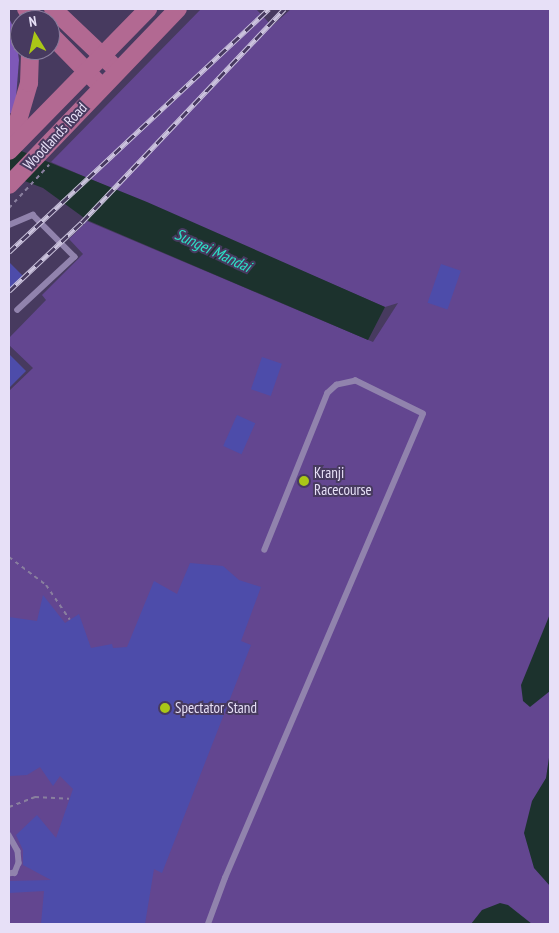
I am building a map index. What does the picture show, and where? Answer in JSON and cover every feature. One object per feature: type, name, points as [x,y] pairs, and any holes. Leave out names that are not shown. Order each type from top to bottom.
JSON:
[{"type":"main road","points":[[53,9],[118,71]]},
{"type":"main road","name":"Woodlands Road","points":[[9,151],[148,9]]},
{"type":"main road","name":"Woodlands Road","points":[[9,185],[178,9]]},
{"type":"main road","points":[[60,44],[102,87]]},
{"type":"main road","points":[[9,151],[29,82],[25,60]]},
{"type":"lane","points":[[9,225],[33,215],[74,256],[18,310]]},
{"type":"lane","points":[[208,924],[225,878],[423,414],[356,381],[337,385],[328,393],[265,550]]},
{"type":"lane","points":[[9,836],[18,851],[19,864],[15,873],[9,874]]},
{"type":"path","points":[[9,557],[46,586],[70,620]]},
{"type":"path","points":[[9,806],[35,798],[69,798]]},
{"type":"shaded area","name":"Kranji Racecourse","points":[[201,9],[256,9],[272,26],[291,9],[550,9],[550,924],[9,924],[9,391],[33,368],[9,345],[9,338],[46,300],[42,295],[83,254],[69,239],[87,221],[373,342],[398,303],[385,307],[51,162]]},
{"type":"shaded area","points":[[9,18],[10,60],[19,60],[15,111],[9,114]]},
{"type":"water","name":"Sungei Mandai","points":[[9,146],[147,202],[385,307],[368,340],[122,235],[87,220],[43,188],[9,175]]},
{"type":"water","points":[[550,614],[550,691],[530,707],[523,701],[521,685]]},
{"type":"water","points":[[550,751],[550,886],[534,868],[524,833],[532,801],[546,778]]},
{"type":"water","points":[[500,903],[508,905],[532,924],[471,924],[482,910]]},
{"type":"building","points":[[9,262],[24,277],[9,292]]},
{"type":"building","points":[[441,264],[461,271],[448,310],[428,303]]},
{"type":"building","points":[[9,354],[26,371],[9,388]]},
{"type":"building","points":[[262,357],[282,364],[271,396],[251,389]]},
{"type":"building","points":[[237,415],[255,423],[241,454],[223,446]]},
{"type":"building","name":"Spectator Stand","points":[[190,563],[223,566],[239,580],[261,587],[241,641],[251,645],[162,873],[154,869],[145,924],[41,924],[44,891],[9,893],[9,881],[51,880],[23,865],[23,850],[16,835],[37,815],[56,838],[73,789],[60,776],[53,786],[40,767],[27,775],[10,776],[9,617],[37,621],[43,595],[65,623],[79,614],[91,648],[112,644],[113,648],[127,647],[154,581],[177,594]]},
{"type":"railway","points":[[9,252],[269,9]]},
{"type":"railway","points":[[9,291],[82,222],[284,9]]},
{"type":"place","name":"Kranji Racecourse","points":[[304,481]]},
{"type":"place","name":"Spectator Stand","points":[[165,708]]}]
